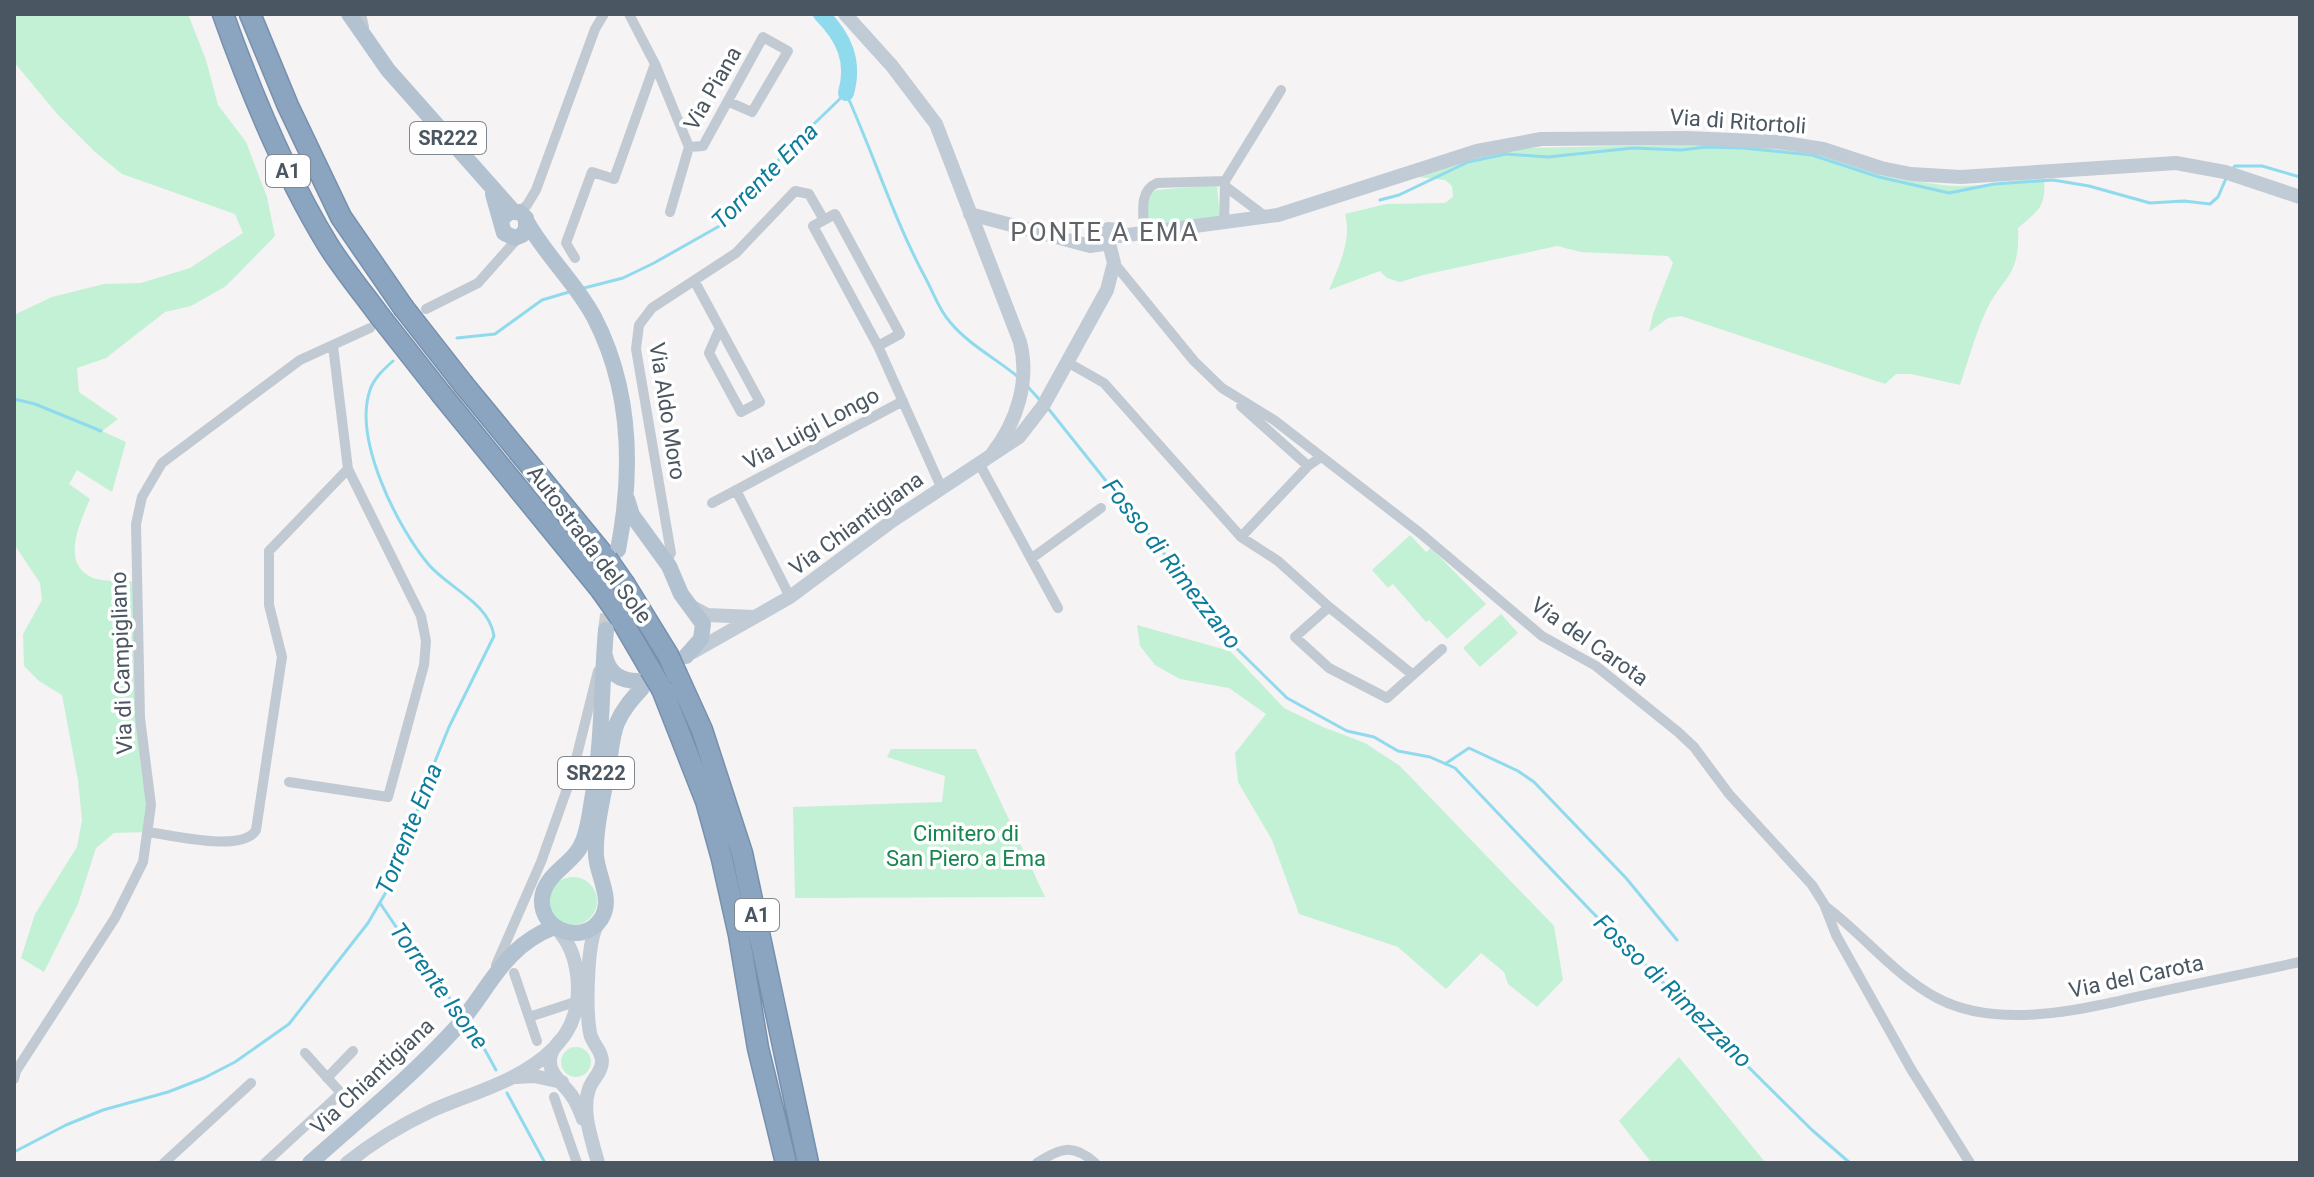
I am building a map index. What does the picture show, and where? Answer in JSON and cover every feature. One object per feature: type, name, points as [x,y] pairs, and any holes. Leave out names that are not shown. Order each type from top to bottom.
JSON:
[{"type":"highway","name":"Autostrada del Sole","points":[[223,14],[299,194],[374,322],[442,395],[601,590],[612,622],[648,682],[706,801],[739,935],[758,1048],[786,1163]]},
{"type":"highway","name":"Autostrada del Sole","points":[[250,14],[341,217],[403,307],[464,385],[614,554],[625,585],[677,662],[742,853],[808,1163]]},
{"type":"main road","name":"SR222","points":[[349,14],[388,70],[490,187],[514,227]]},
{"type":"main road","name":"SR222","points":[[361,18],[407,89]]},
{"type":"main road","points":[[514,227],[540,242],[561,270],[594,317],[611,358],[623,404],[627,447],[626,494],[614,554]]},
{"type":"main road","points":[[626,494],[632,515],[662,555],[689,604],[701,619],[703,629],[698,643],[677,662]]},
{"type":"main road","points":[[614,554],[635,540],[645,542],[662,555]]},
{"type":"main road","name":"SR222","points":[[548,883],[577,854],[584,840],[595,785],[602,721],[604,650],[612,622]]},
{"type":"main road","points":[[604,650],[607,665],[615,674],[626,680],[648,682]]},
{"type":"main road","name":"SR222","points":[[600,921],[607,905],[597,864],[596,842],[611,744],[620,717],[648,682]]},
{"type":"main road","points":[[548,883],[558,873],[573,869],[590,873],[603,886]]},
{"type":"main road","name":"Via Chiantigiana","points":[[310,1163],[438,1046],[466,1014],[487,983],[521,945],[542,905],[543,891],[548,883]]},
{"type":"main road","points":[[542,905],[546,918],[555,927]]},
{"type":"main road","name":"Via Chiantigiana","points":[[521,945],[555,927],[566,933],[580,933],[600,921]]},
{"type":"street","points":[[426,309],[478,283],[532,199],[595,29],[604,14]]},
{"type":"street","name":"Via Piana","points":[[629,14],[655,64],[689,147],[670,212]]},
{"type":"street","name":"Via Chiantigiana","points":[[845,14],[892,66],[936,124],[1020,342],[1025,366],[1019,403],[1004,436],[982,464]]},
{"type":"street","name":"Via Piana","points":[[689,147],[703,146],[763,37],[788,51],[752,112],[729,102]]},
{"type":"street","points":[[575,258],[566,243],[592,172],[614,179],[655,64]]},
{"type":"street","points":[[1224,224],[1225,184],[1281,90]]},
{"type":"street","name":"Via di Ritortoli","points":[[970,214],[1090,246],[1144,232],[1266,217],[1477,151],[1541,139],[1687,138],[1778,142],[1823,149],[1881,168],[1911,174],[1961,177],[2176,163],[2230,174],[2300,197]]},
{"type":"street","points":[[1144,232],[1144,193],[1157,183],[1225,184],[1266,217]]},
{"type":"street","name":"Via Aldo Moro","points":[[662,555],[669,557],[670,549],[636,349],[637,331],[648,312],[658,303],[695,282],[748,243],[795,191],[809,194],[824,220]]},
{"type":"street","points":[[878,346],[900,334],[835,214],[813,226],[878,346],[903,401]]},
{"type":"street","points":[[1111,242],[1114,263]]},
{"type":"street","name":"Via Chiantigiana","points":[[677,662],[790,597],[892,521],[1013,443],[1044,403],[1107,290],[1114,263]]},
{"type":"street","name":"Via del Carota","points":[[1114,263],[1194,361],[1308,466]]},
{"type":"street","points":[[695,282],[720,328],[760,402],[741,412],[709,353],[720,328]]},
{"type":"street","name":"Via di Campigliano","points":[[15,1073],[115,918],[143,862],[151,805],[140,718],[136,524],[142,497],[162,463],[300,360],[333,346],[374,322]]},
{"type":"street","points":[[289,782],[388,797],[424,665],[426,641],[421,616],[348,469],[333,346]]},
{"type":"street","points":[[1067,362],[1104,383],[1241,537],[1278,561],[1413,675]]},
{"type":"street","name":"Via del Carota","points":[[1222,388],[1274,420],[1420,533],[1542,636],[1596,666],[1694,747],[1729,794],[1812,885],[1903,1056],[1970,1163]]},
{"type":"street","name":"Via Luigi Longo","points":[[712,503],[903,401],[942,489]]},
{"type":"street","points":[[1241,537],[1308,466],[1321,457]]},
{"type":"street","points":[[982,464],[1058,608]]},
{"type":"street","points":[[148,832],[225,842],[243,841],[252,837],[256,830],[282,657],[269,605],[269,551],[348,469]]},
{"type":"street","name":"Via Luigi Longo","points":[[736,490],[790,597]]},
{"type":"street","points":[[1032,558],[1101,508]]},
{"type":"street","points":[[689,604],[707,615],[757,616]]},
{"type":"street","points":[[1329,607],[1295,637],[1329,668],[1387,698],[1442,649]]},
{"type":"street","points":[[487,983],[541,862],[575,764],[604,650]]},
{"type":"street","points":[[541,862],[541,875],[548,883]]},
{"type":"street","name":"Via del Carota","points":[[1824,904],[1847,922],[1875,952],[1937,998],[1960,1008],[1999,1014],[2063,1013],[2300,962]]},
{"type":"street","points":[[598,1163],[586,1101],[591,1082],[599,1073],[602,1062],[589,1030],[588,972],[592,937],[600,921]]},
{"type":"street","points":[[555,927],[570,945],[575,957],[577,978],[569,1026],[557,1044],[551,1069],[573,1097],[591,1138]]},
{"type":"street","points":[[514,973],[537,1041]]},
{"type":"street","points":[[529,1017],[575,1002]]},
{"type":"street","points":[[347,1163],[388,1134],[470,1094],[511,1078],[557,1044],[577,1035],[593,1041]]},
{"type":"street","points":[[327,1078],[353,1051]]},
{"type":"street","points":[[265,1163],[341,1093],[305,1053]]},
{"type":"street","points":[[511,1078],[534,1076],[574,1087],[591,1082]]},
{"type":"street","points":[[168,1162],[251,1083]]},
{"type":"street","points":[[554,1097],[577,1163]]},
{"type":"street","points":[[1037,1163],[1070,1148],[1084,1153],[1095,1163]]},
{"type":"green space","points":[[14,14],[188,14],[206,60],[218,105],[246,142],[267,197],[275,236],[226,286],[191,306],[165,312],[106,358],[77,368],[79,392],[118,419],[102,431],[126,442],[112,492],[77,470],[69,484],[90,499],[75,542],[77,563],[93,578],[137,582],[140,718],[151,805],[148,832],[114,833],[96,848],[78,904],[44,972],[21,958],[35,914],[77,847],[82,820],[62,695],[39,681],[24,666],[23,634],[42,600],[40,583],[14,544],[14,315],[52,297],[104,284],[141,283],[190,268],[243,233],[235,214],[122,174],[95,152],[58,115],[14,62]]},
{"type":"green space","points":[[1671,145],[1797,150],[1943,185],[1979,185],[2044,177],[2044,195],[2040,207],[2018,228],[2013,267],[1985,313],[1960,385],[1911,374],[1896,374],[1885,384],[1681,316],[1668,318],[1649,332],[1673,263],[1668,256],[1581,252],[1557,246],[1400,282],[1387,278],[1380,271],[1329,290],[1346,243],[1345,214],[1386,204],[1445,203],[1453,197],[1452,186],[1445,180],[1418,177],[1478,156],[1525,148]]},
{"type":"green space","points":[[1217,185],[1220,220],[1147,226],[1147,195],[1156,190]]},
{"type":"green space","points":[[1410,535],[1426,552],[1431,548],[1486,604],[1447,639],[1429,620],[1426,622],[1393,584],[1388,588],[1372,570]]},
{"type":"green space","points":[[1501,614],[1518,633],[1480,667],[1463,648]]},
{"type":"green space","points":[[1137,625],[1230,651],[1284,708],[1365,743],[1400,766],[1554,926],[1563,980],[1537,1007],[1508,984],[1504,972],[1481,953],[1446,989],[1398,947],[1299,914],[1272,840],[1238,782],[1235,753],[1266,714],[1229,688],[1180,679],[1155,665],[1140,646]]},
{"type":"green space","name":"Cimitero di San Piero a Ema","points":[[891,749],[976,749],[1045,897],[795,898],[793,807],[942,802],[945,776],[887,757]]},
{"type":"green space","points":[[573,877],[590,884],[597,901],[590,918],[573,925],[556,918],[549,901],[556,884]]},
{"type":"green space","points":[[576,1047],[582,1048],[590,1056],[590,1068],[582,1076],[576,1077],[570,1076],[562,1068],[561,1062],[562,1056],[570,1048]]},
{"type":"green space","points":[[1679,1057],[1766,1163],[1652,1163],[1647,1157],[1619,1121]]},
{"type":"waterway","points":[[821,14],[846,50],[849,70],[846,93]]},
{"type":"waterway","name":"Fosso di Rimezzano","points":[[584,288],[623,278],[723,224],[792,145],[846,93],[904,234],[943,312],[965,337],[1017,376]]},
{"type":"waterway","points":[[1380,200],[1399,195],[1468,162],[1506,154],[1548,157],[1633,148],[1743,148],[1812,155],[1879,177],[1949,193],[1994,184],[2053,180],[2089,186],[2150,203],[2184,201],[2210,204],[2218,197],[2227,176]]},
{"type":"waterway","points":[[2231,170],[2235,166],[2262,166],[2300,177]]},
{"type":"waterway","name":"Torrente Ema","points":[[457,338],[495,334],[542,300],[569,292]]},
{"type":"waterway","name":"Torrente Ema","points":[[14,1152],[103,1110],[168,1092],[204,1078],[235,1062],[289,1024],[368,923],[404,858],[423,791],[449,727],[494,636],[485,614],[437,573],[417,549],[381,482],[373,457],[366,410],[372,386],[393,361]]},
{"type":"waterway","name":"Fosso di Rimezzano","points":[[1028,387],[1039,399]]},
{"type":"waterway","points":[[14,399],[35,404],[101,431]]},
{"type":"waterway","name":"Fosso di Rimezzano","points":[[1047,407],[1166,556],[1224,636],[1287,698],[1347,731],[1374,737],[1398,751],[1430,757],[1455,768],[1591,911],[1812,1130],[1850,1163]]},
{"type":"waterway","points":[[1445,764],[1469,748],[1534,782],[1626,878],[1677,940]]},
{"type":"waterway","name":"Torrente Isone","points":[[380,903],[427,973],[462,1012]]},
{"type":"waterway","name":"Torrente Isone","points":[[469,1021],[496,1070]]},
{"type":"waterway","name":"Torrente Isone","points":[[507,1093],[545,1163]]},
{"type":"tunnel","points":[[606,630],[615,564]]},
{"type":"district","name":"PONTE A EMA","points":[[1105,232]]}]
